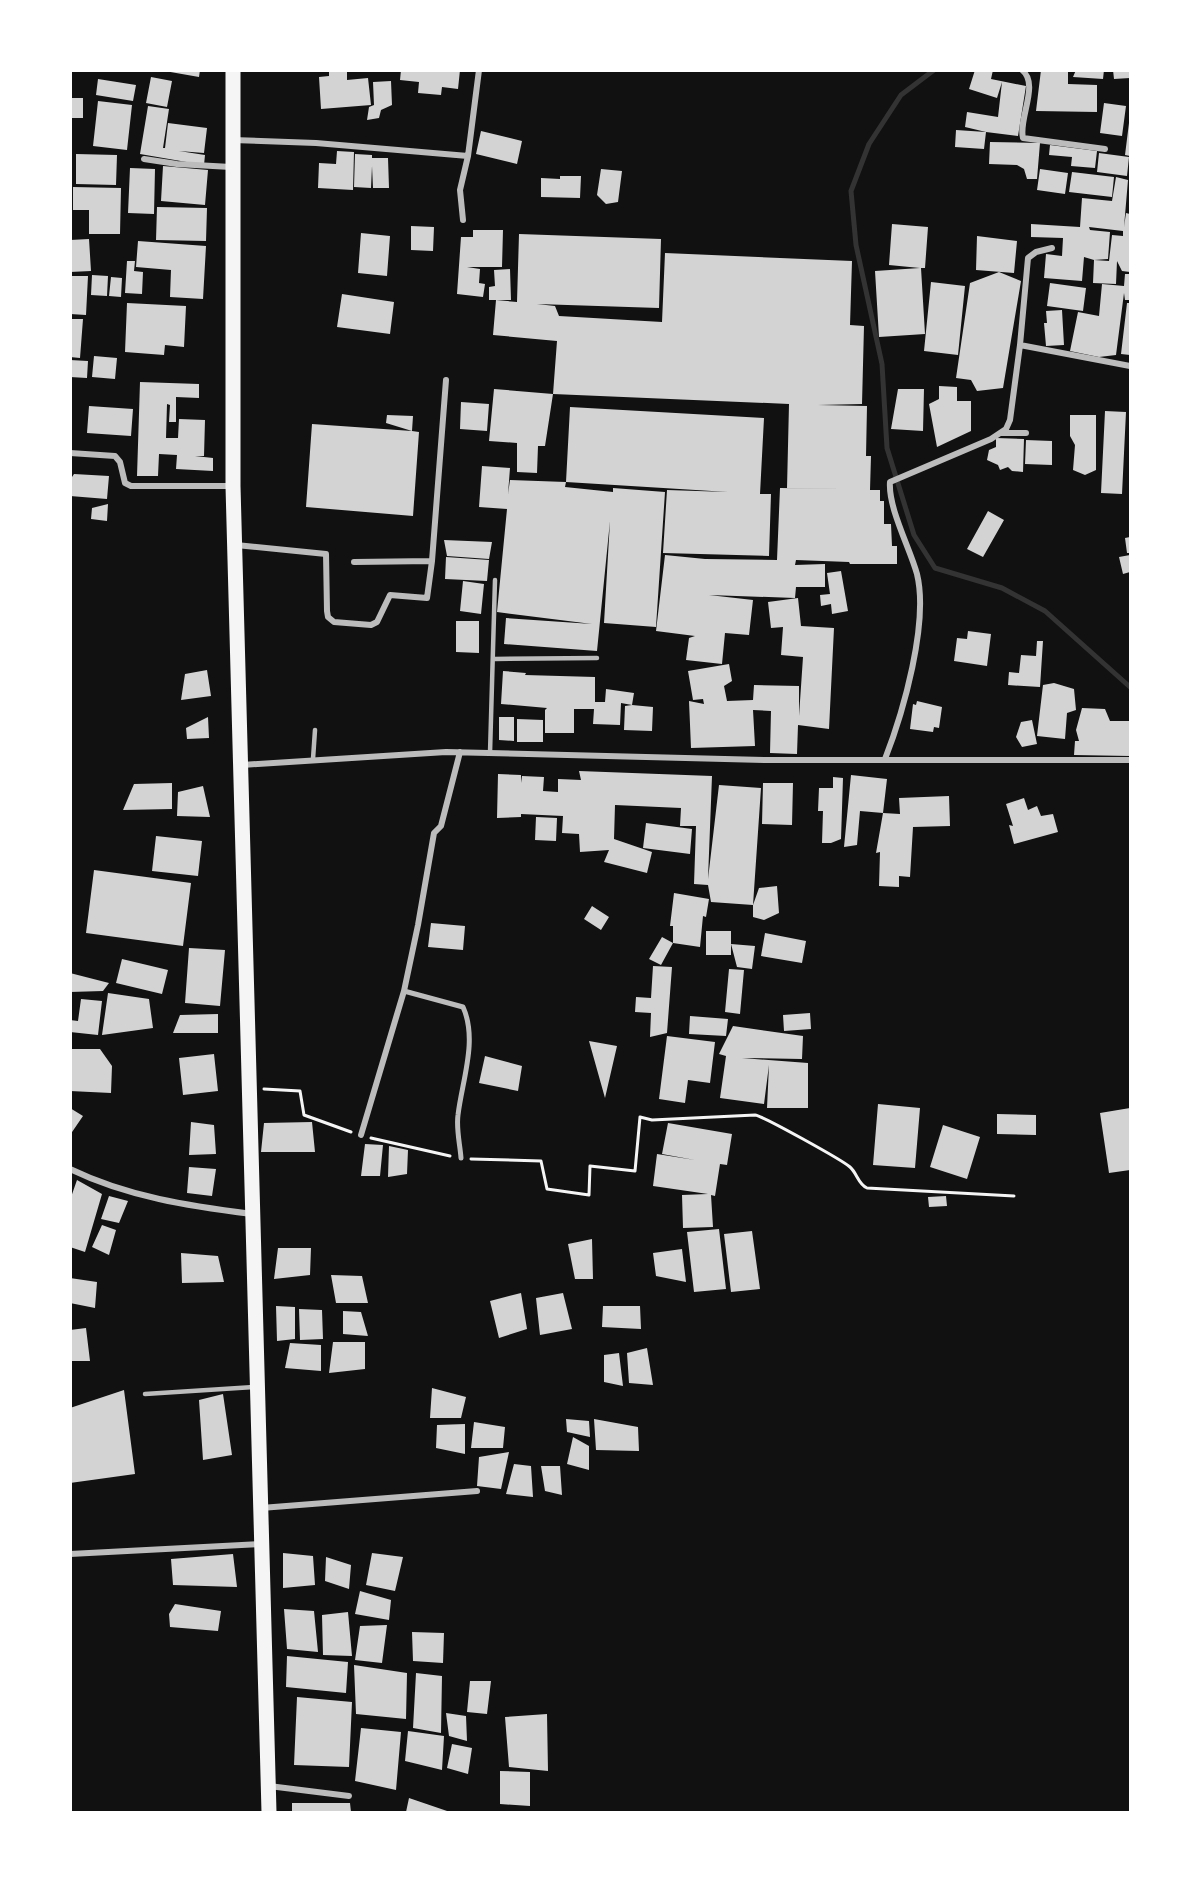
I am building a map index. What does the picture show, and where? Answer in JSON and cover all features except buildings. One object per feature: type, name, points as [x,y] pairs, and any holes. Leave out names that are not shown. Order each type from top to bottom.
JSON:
[{"type":"highway","points":[[233,70],[233,486],[269,1812]]},
{"type":"street","points":[[463,220],[460,190],[468,156],[479,70]]},
{"type":"street","points":[[1022,70],[1029,83],[1023,138],[1105,149]]},
{"type":"street","points":[[232,140],[316,143],[468,156]]},
{"type":"street","points":[[144,159],[177,164],[232,167]]},
{"type":"street","points":[[1001,433],[1010,420],[1028,258],[1036,252],[1052,249]]},
{"type":"street","points":[[1020,345],[1131,366]]},
{"type":"street","points":[[236,545],[326,554],[328,618],[342,623],[374,624],[390,595],[427,597],[432,561],[446,380]]},
{"type":"street","points":[[885,759],[905,699],[921,595],[911,556],[891,497],[889,486],[891,479],[1001,433],[1026,434]]},
{"type":"street","points":[[70,453],[115,456],[120,462],[125,483],[131,486],[233,486]]},
{"type":"street","points":[[354,562],[432,561]]},
{"type":"street","points":[[242,765],[460,752],[570,753],[764,760],[885,759],[985,762],[1131,760]]},
{"type":"street","points":[[361,1135],[404,991],[434,832],[441,826],[460,752]]},
{"type":"street","points":[[404,991],[463,1007],[466,1015],[470,1037],[457,1118],[461,1158]]},
{"type":"street","points":[[70,1170],[99,1183],[150,1198],[253,1214]]},
{"type":"street","points":[[260,1508],[477,1491]]},
{"type":"street","points":[[70,1554],[261,1544]]},
{"type":"street","points":[[268,1786],[349,1796]]},
{"type":"lane","points":[[490,753],[495,580]]},
{"type":"lane","points":[[494,659],[597,658]]},
{"type":"lane","points":[[313,759],[315,730]]},
{"type":"lane","points":[[145,1394],[257,1387]]},
{"type":"path","points":[[249,1089],[300,1091],[304,1115],[361,1135],[461,1158],[541,1161],[547,1190],[589,1195],[590,1166],[635,1172],[640,1117],[668,1119],[755,1114],[764,1116],[777,1127],[848,1165],[863,1186],[867,1188],[1014,1196]]},
{"type":"waterway","points":[[934,70],[901,95],[869,144],[851,191],[856,245],[882,364],[887,448],[914,535],[935,568],[1002,588],[1045,611],[1130,687]]}]
